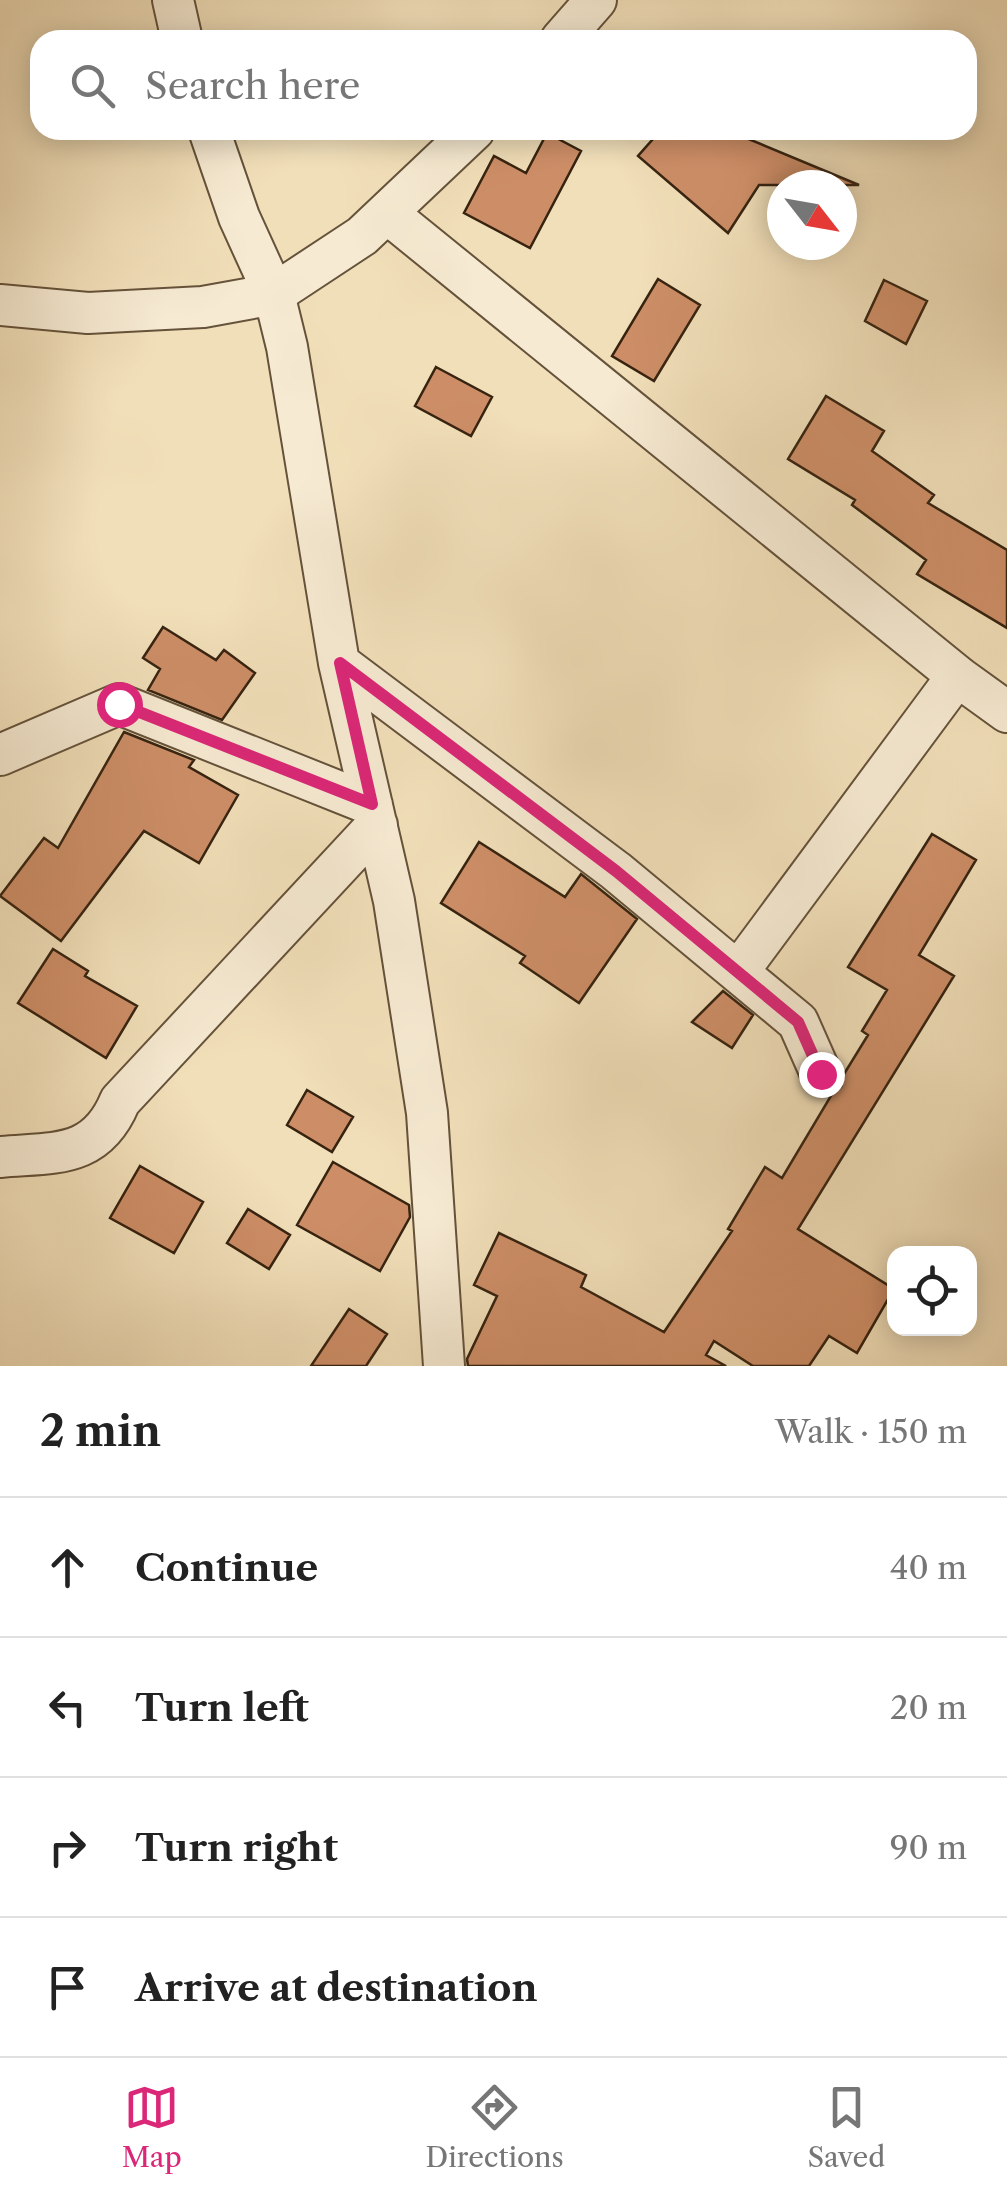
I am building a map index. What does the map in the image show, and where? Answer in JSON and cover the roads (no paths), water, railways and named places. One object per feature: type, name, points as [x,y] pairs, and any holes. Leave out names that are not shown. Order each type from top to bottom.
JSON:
[{"type":"street","points":[[172,0],[180,30]]},
{"type":"street","points":[[569,30],[596,0]]},
{"type":"street","points":[[212,140],[238,217],[274,294],[287,347],[340,663],[394,901],[427,1113],[444,1366]]},
{"type":"street","points":[[0,304],[88,313],[203,307],[274,294],[362,236],[464,140]]},
{"type":"street","points":[[387,213],[1007,712]]},
{"type":"street","points":[[340,663],[616,871],[798,1022],[821,1074]]},
{"type":"street","points":[[738,972],[952,683],[960,678]]},
{"type":"street","points":[[0,754],[119,704],[374,814]]},
{"type":"street","points":[[0,1157],[78,1149],[109,1127],[120,1101],[374,814]]}]
